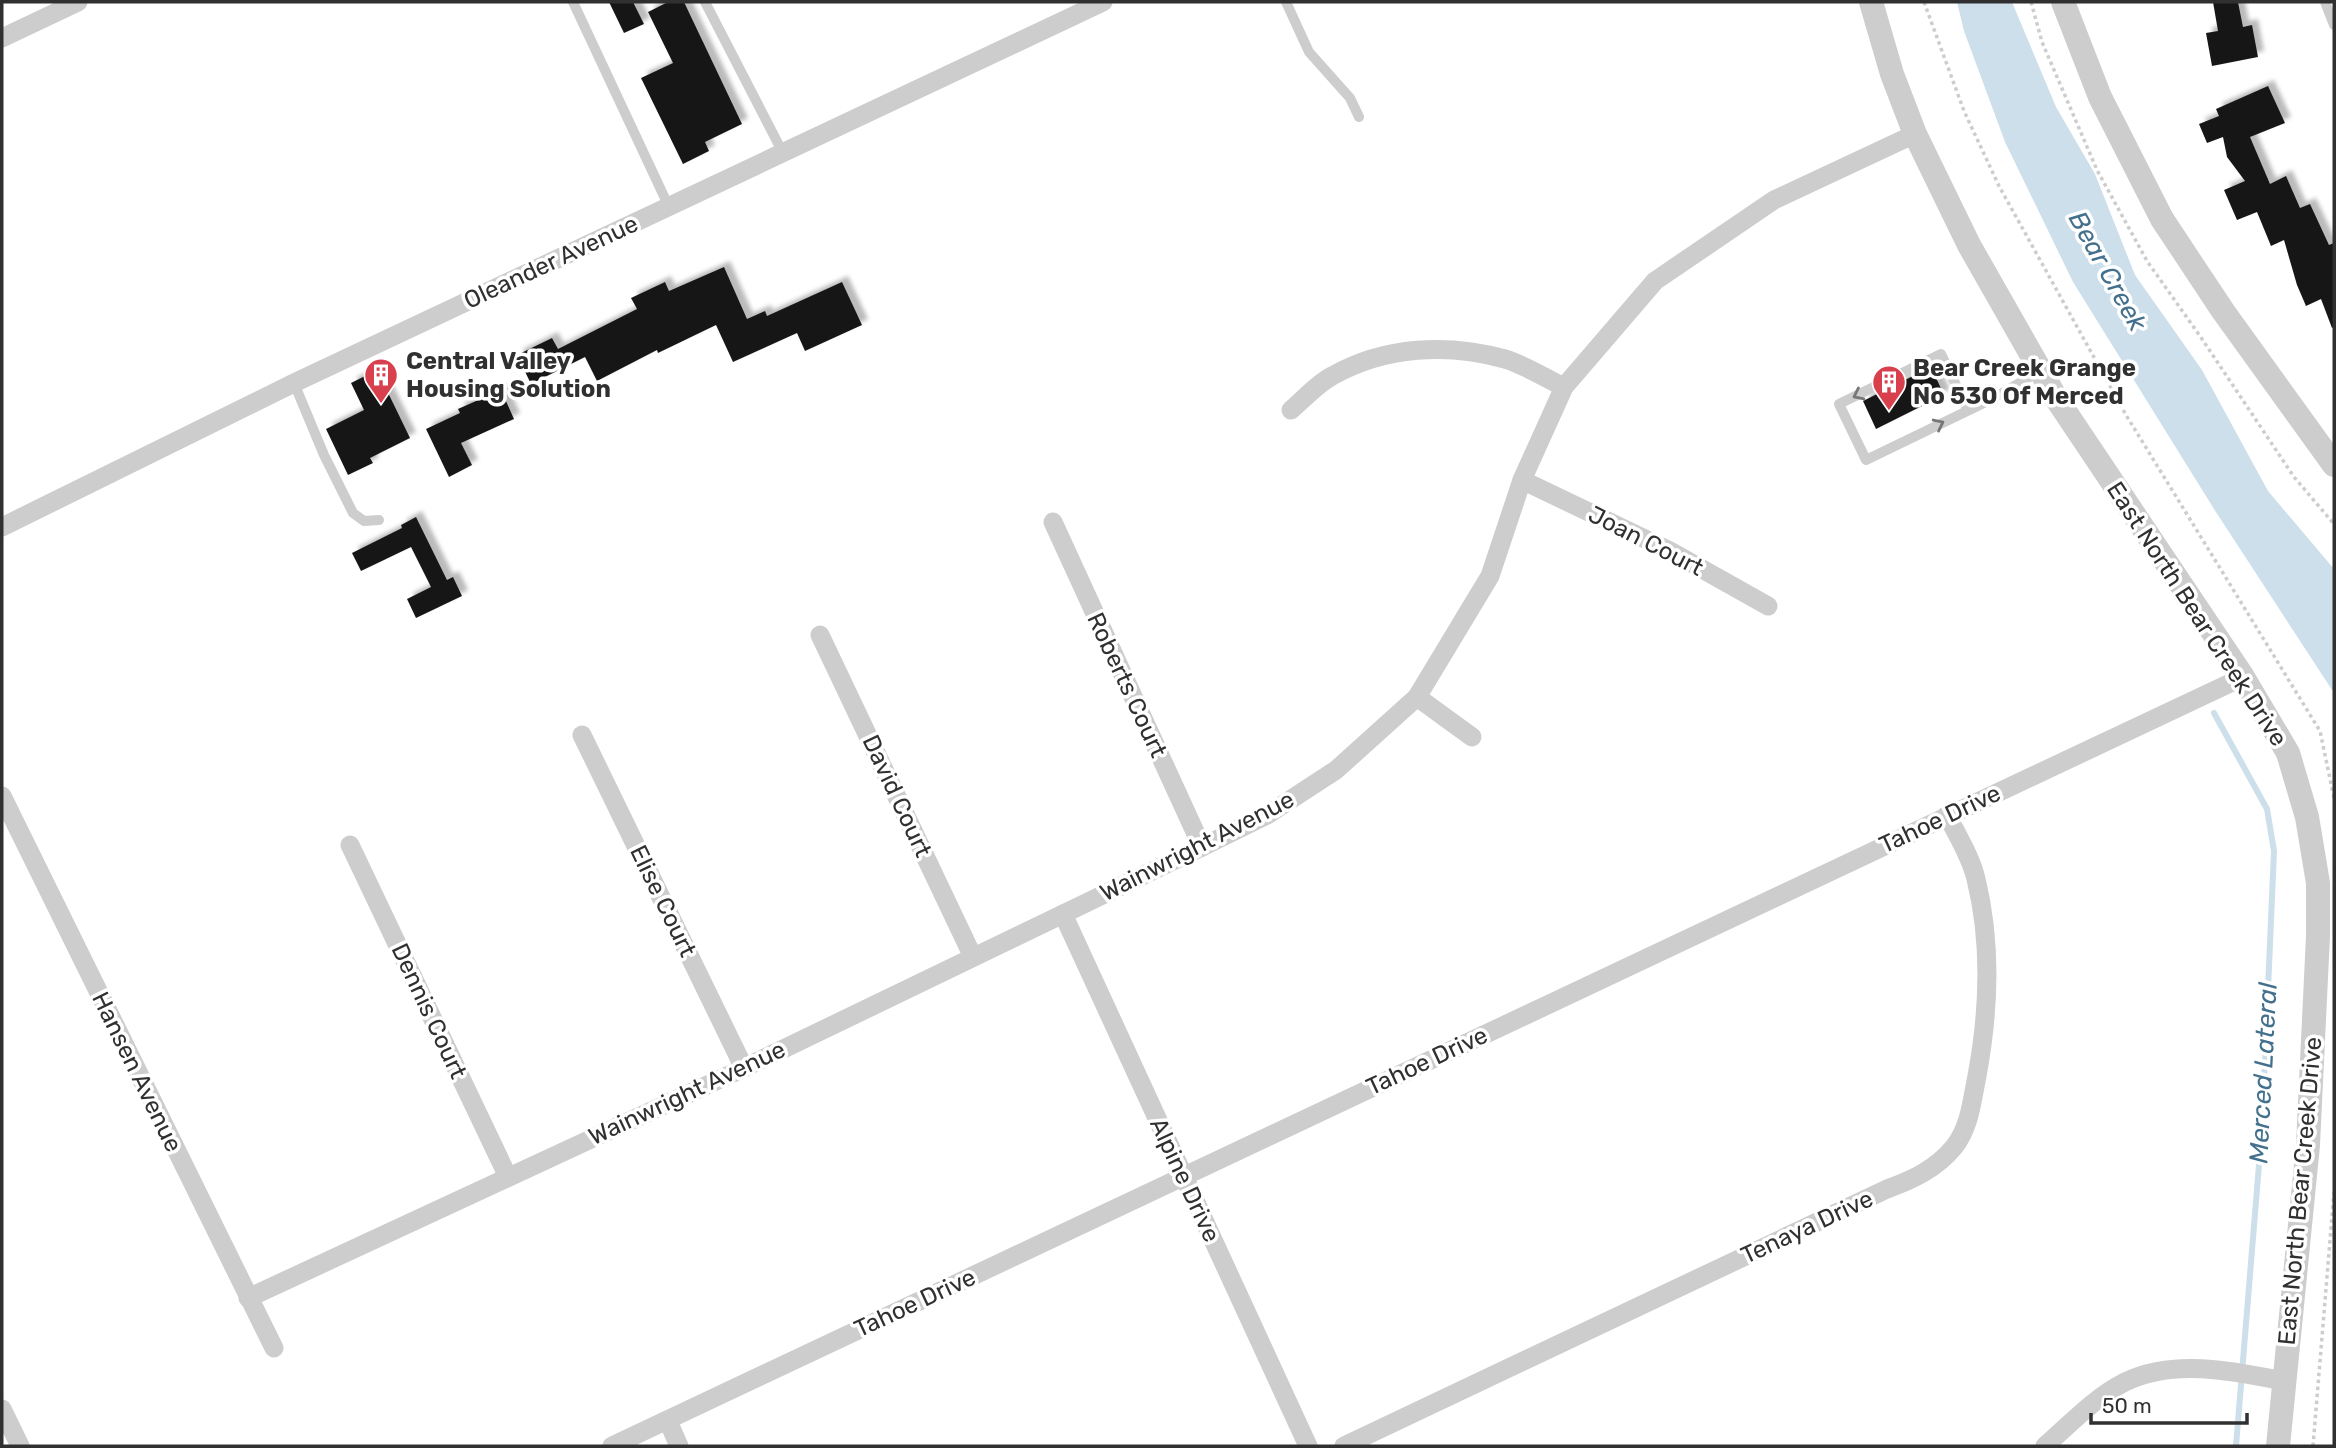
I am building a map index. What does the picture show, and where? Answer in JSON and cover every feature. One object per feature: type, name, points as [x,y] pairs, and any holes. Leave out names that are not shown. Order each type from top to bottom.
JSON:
[{"type":"street","points":[[2,38],[79,2]]},
{"type":"street","name":"Oleander Avenue","points":[[2,527],[294,383],[1103,2]]},
{"type":"street","name":"East North Bear Creek Drive","points":[[1871,2],[1892,74],[1914,134],[1969,245],[2056,398],[2243,677],[2288,753],[2307,817],[2318,883],[2318,936],[2308,1144],[2272,1379],[2278,1446]]},
{"type":"street","points":[[2063,2],[2100,97],[2162,219],[2223,311],[2334,465]]},
{"type":"street","name":"Wainwright Avenue","points":[[248,1298],[744,1068],[1202,847],[1267,815],[1336,770],[1417,697],[1490,576],[1522,480],[1564,387],[1655,281],[1774,200],[1914,134]]},
{"type":"street","points":[[1290,410],[1331,376],[1370,359],[1400,352],[1435,349],[1466,350],[1508,360],[1564,387]]},
{"type":"street","name":"Joan Court","points":[[1522,480],[1670,551],[1768,606]]},
{"type":"street","name":"Roberts Court","points":[[1053,522],[1202,847]]},
{"type":"street","name":"David Court","points":[[820,635],[973,957]]},
{"type":"street","name":"Tahoe Drive","points":[[612,1446],[2243,677]]},
{"type":"street","points":[[1417,697],[1472,737]]},
{"type":"street","name":"Elise Court","points":[[582,735],[744,1068]]},
{"type":"street","name":"Hansen Avenue","points":[[2,796],[274,1348]]},
{"type":"street","name":"Tenaya Drive","points":[[1343,1446],[1887,1189],[1920,1176],[1954,1146],[1973,1105],[1984,1042],[1988,968],[1983,912],[1975,875],[1947,815]]},
{"type":"street","name":"Dennis Court","points":[[350,845],[509,1177]]},
{"type":"street","name":"Alpine Drive","points":[[1063,914],[1308,1446]]},
{"type":"street","points":[[2045,1446],[2095,1403],[2125,1382],[2158,1371],[2189,1368],[2272,1379]]},
{"type":"street","points":[[2,1409],[20,1446]]},
{"type":"street","points":[[668,1421],[679,1446]]},
{"type":"lane","points":[[573,2],[669,206]]},
{"type":"lane","points":[[705,2],[783,153]]},
{"type":"lane","points":[[1286,2],[1309,52],[1350,98],[1359,117]]},
{"type":"lane","points":[[2325,2],[2334,25]]},
{"type":"lane","points":[[1968,410],[1941,354],[1839,404],[1866,460],[1990,400],[2040,370]]},
{"type":"lane","points":[[294,383],[324,456],[353,513],[364,521],[379,520]]},
{"type":"path","points":[[1924,2],[1964,111],[1999,186],[2126,415],[2320,731],[2334,798]]},
{"type":"path","points":[[2031,2],[2042,42],[2097,170],[2147,261],[2294,477],[2334,524]]},
{"type":"path","points":[[2313,1446],[2334,1192]]},
{"type":"water","name":"Bear Creek","points":[[1957,2],[2012,2],[2056,107],[2095,174],[2135,275],[2202,370],[2268,491],[2334,569],[2334,693],[2214,509],[2073,282],[2005,142],[1964,31]]},
{"type":"building","points":[[609,2],[633,2],[644,24],[624,33]]},
{"type":"building","points":[[668,2],[684,2],[742,124],[705,142],[709,151],[683,164],[641,78],[673,63],[648,12]]},
{"type":"building","points":[[2213,2],[2238,2],[2243,27],[2252,25],[2258,57],[2212,66],[2206,33],[2218,31]]},
{"type":"building","points":[[2268,86],[2285,123],[2250,137],[2270,184],[2286,176],[2300,208],[2310,204],[2329,245],[2334,243],[2332,328],[2321,299],[2306,306],[2284,240],[2271,246],[2257,212],[2237,220],[2224,190],[2245,181],[2227,157],[2223,137],[2207,143],[2199,124],[2219,116],[2216,109]]},
{"type":"building","points":[[724,267],[747,319],[765,311],[767,316],[842,282],[862,325],[805,351],[797,333],[733,362],[716,325],[658,353],[657,350],[597,381],[585,357],[531,384],[517,355],[552,338],[558,349],[637,309],[631,298],[665,282],[669,291]]},
{"type":"building","name":"Bear Creek Grange No 530 Of Merced","points":[[1931,367],[1944,395],[1876,429],[1863,401]]},
{"type":"building","points":[[377,370],[410,438],[370,458],[373,463],[348,475],[326,429],[364,410],[351,383]]},
{"type":"building","points":[[501,390],[514,419],[461,443],[472,465],[449,477],[426,429],[460,413],[458,409]]},
{"type":"building","points":[[416,517],[447,580],[453,577],[462,596],[416,618],[407,599],[431,587],[411,547],[361,571],[352,553],[402,528],[401,525]]},
{"type":"waterway","name":"Merced Lateral","points":[[2214,713],[2267,809],[2274,851],[2262,1128],[2236,1446]]},
{"type":"place","name":"Central Valley Housing Solution","points":[[381,405]]},
{"type":"place","name":"Bear Creek Grange No 530 Of Merced","points":[[1889,412]]}]
